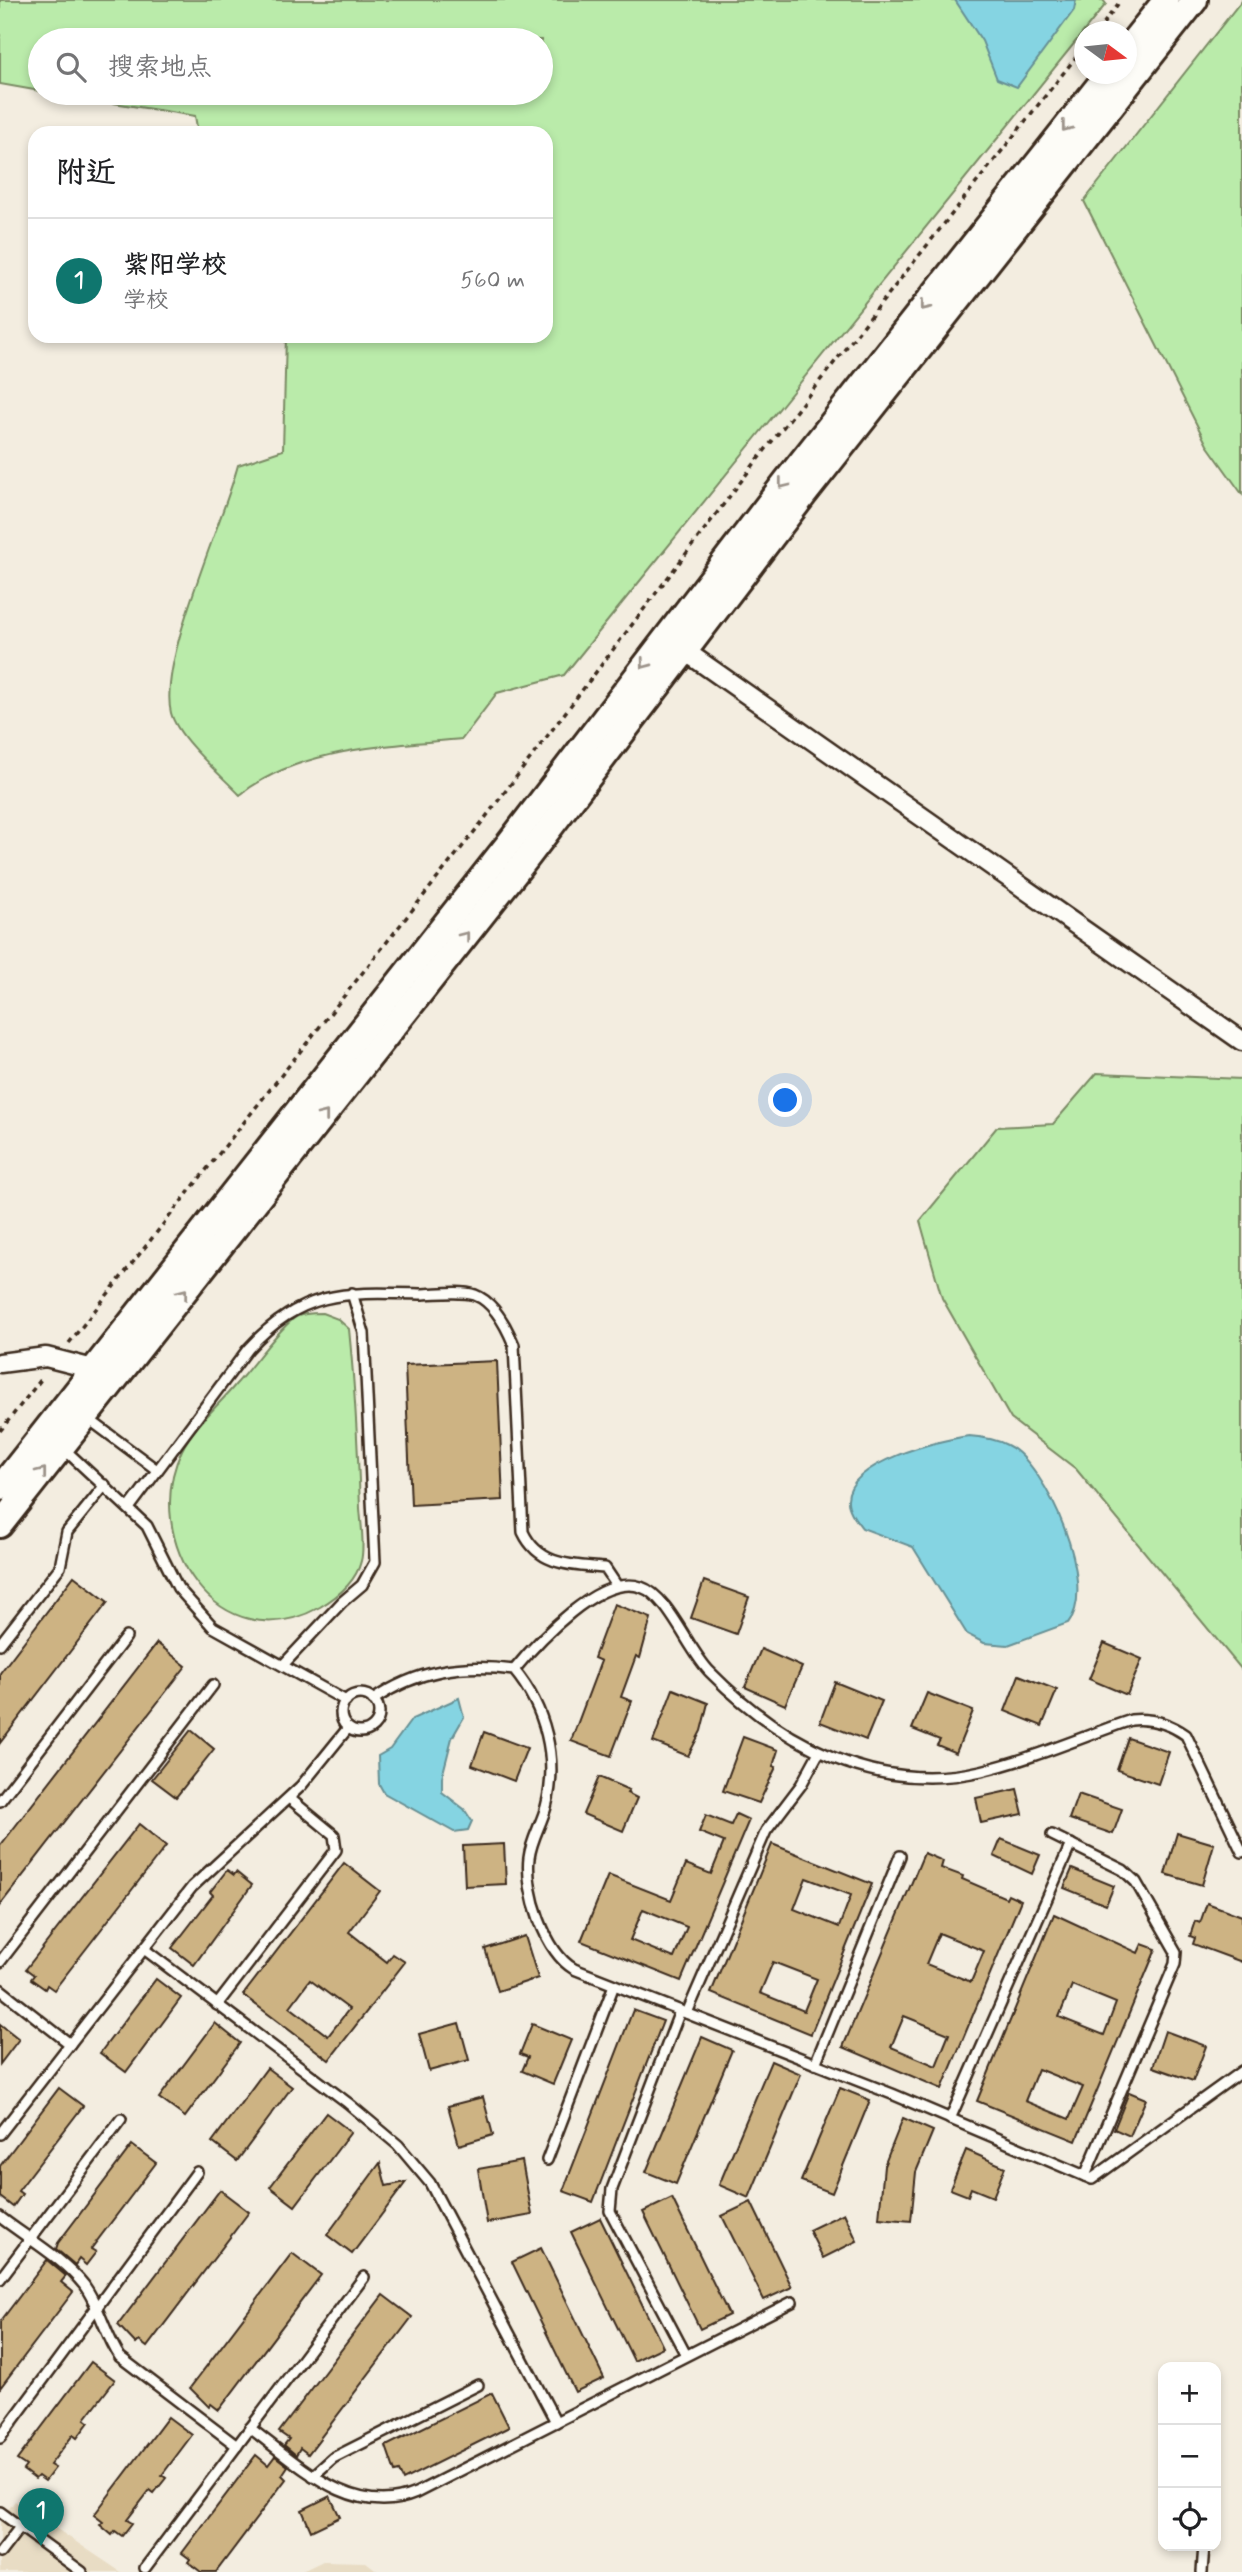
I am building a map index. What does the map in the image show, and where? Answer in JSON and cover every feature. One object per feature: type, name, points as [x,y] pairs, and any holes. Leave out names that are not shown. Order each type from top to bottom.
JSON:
[{"type":"main road","points":[[1137,36],[1166,0]]},
{"type":"main road","points":[[0,1525],[527,858],[804,495],[1195,0]]},
{"type":"main road","points":[[0,1488],[500,854],[786,481],[1100,84]]},
{"type":"street","points":[[685,651],[1242,1041]]},
{"type":"street","points":[[0,1363],[33,1357],[57,1358],[93,1369]]},
{"type":"lane","points":[[283,1665],[342,1602],[362,1586],[375,1562],[364,1333],[352,1293]]},
{"type":"lane","points":[[130,1507],[268,1327],[303,1305],[352,1293],[474,1295],[492,1309],[508,1331],[514,1345],[523,1532],[528,1542],[543,1557],[563,1564],[605,1568],[617,1586]]},
{"type":"lane","points":[[86,1416],[157,1471]]},
{"type":"lane","points":[[61,1447],[130,1507],[147,1526],[178,1588],[213,1627],[346,1701]]},
{"type":"lane","points":[[0,1644],[60,1567],[67,1532],[105,1485]]},
{"type":"lane","points":[[514,1670],[561,1620],[617,1586],[633,1585],[648,1590],[660,1600],[696,1658],[731,1693],[779,1731],[819,1752],[881,1772],[932,1777],[958,1775],[1003,1765],[1132,1720],[1163,1722],[1186,1735],[1242,1852]]},
{"type":"lane","points":[[0,1801],[126,1637]]},
{"type":"lane","points":[[373,1700],[406,1680],[441,1669],[474,1666],[514,1670]]},
{"type":"lane","points":[[514,1670],[540,1710],[550,1755],[551,1782],[528,1860],[533,1897],[557,1956],[574,1969],[815,2064],[1092,2179],[1242,2071]]},
{"type":"lane","points":[[0,1962],[213,1685]]},
{"type":"lane","points":[[359,1694],[373,1700],[379,1714],[372,1728],[360,1732],[348,1728],[341,1714],[346,1701],[359,1694]]},
{"type":"lane","points":[[0,2134],[212,1866],[289,1798],[348,1728]]},
{"type":"lane","points":[[686,2356],[610,2211],[612,2189],[683,2012],[766,1831],[801,1785],[819,1752]]},
{"type":"lane","points":[[217,2005],[336,1850],[334,1835],[289,1798]]},
{"type":"lane","points":[[1052,1835],[1123,1870],[1136,1882],[1176,1952],[1175,1964],[1085,2176]]},
{"type":"lane","points":[[950,2119],[1070,1844]]},
{"type":"lane","points":[[815,2064],[900,1856]]},
{"type":"lane","points":[[144,1949],[348,2103],[398,2145],[422,2170],[556,2421]]},
{"type":"lane","points":[[547,2160],[614,1985]]},
{"type":"lane","points":[[0,1989],[70,2044]]},
{"type":"lane","points":[[0,2279],[121,2119]]},
{"type":"lane","points":[[0,2438],[197,2172]]},
{"type":"lane","points":[[0,2217],[78,2278],[96,2308],[108,2339],[120,2357],[237,2446]]},
{"type":"lane","points":[[145,2568],[363,2277]]},
{"type":"lane","points":[[250,2428],[323,2484],[362,2498],[396,2500],[792,2302]]},
{"type":"lane","points":[[313,2476],[333,2458],[478,2385]]},
{"type":"lane","points":[[0,2512],[82,2572]]},
{"type":"lane","points":[[0,2553],[20,2527]]},
{"type":"lane","points":[[1202,2572],[1204,2551]]},
{"type":"path","points":[[1105,21],[1121,0]]},
{"type":"path","points":[[0,1431],[482,822],[758,459],[1074,60]]},
{"type":"shaded area","points":[[15,2501],[121,2572],[0,2572],[0,2520]]},
{"type":"shaded area","points":[[323,2561],[366,2562],[379,2572],[300,2572]]},
{"type":"green space","points":[[0,0],[1103,0],[1106,4],[1092,21],[1074,21],[1074,44],[564,675],[497,693],[462,739],[375,747],[317,758],[263,779],[240,795],[182,734],[171,713],[170,690],[174,660],[183,627],[238,465],[283,450],[286,343],[553,343],[553,126],[197,126],[195,116],[126,105],[553,105],[553,28],[28,28],[28,89],[0,84]]},
{"type":"green space","points":[[1242,0],[1242,494],[1207,445],[1084,201]]},
{"type":"green space","points":[[1097,1073],[1242,1079],[1242,1670],[1076,1469],[1011,1419],[942,1298],[920,1221],[997,1127],[1053,1124]]},
{"type":"green space","points":[[322,1313],[338,1319],[349,1329],[363,1549],[361,1561],[355,1576],[345,1588],[320,1607],[283,1620],[249,1619],[220,1606],[197,1583],[180,1554],[171,1520],[171,1485],[187,1441],[274,1339],[296,1317]]},
{"type":"water","points":[[955,0],[1076,0],[1074,10],[1017,87],[997,79],[982,41]]},
{"type":"water","points":[[969,1436],[1003,1443],[1022,1457],[1038,1476],[1052,1500],[1073,1556],[1077,1583],[1076,1606],[1068,1623],[1008,1645],[984,1643],[967,1634],[913,1547],[862,1528],[848,1503],[852,1486],[863,1474],[879,1464],[918,1448]]},
{"type":"water","points":[[459,1698],[464,1717],[452,1738],[442,1777],[442,1792],[464,1809],[472,1821],[468,1830],[454,1832],[384,1793],[379,1784],[378,1756],[390,1749],[412,1719]]},
{"type":"building","points":[[497,1361],[503,1500],[411,1505],[405,1365]]},
{"type":"building","points":[[74,1576],[108,1602],[0,1743],[0,1673]]},
{"type":"building","points":[[704,1581],[749,1597],[736,1634],[691,1618]]},
{"type":"building","points":[[614,1604],[651,1618],[640,1658],[636,1656],[621,1697],[632,1701],[611,1756],[571,1741],[601,1661],[594,1658]]},
{"type":"building","points":[[157,1643],[186,1666],[0,1905],[0,1846]]},
{"type":"building","points":[[1104,1643],[1142,1659],[1127,1695],[1089,1679]]},
{"type":"building","points":[[761,1649],[802,1667],[785,1705],[745,1687]]},
{"type":"building","points":[[1019,1675],[1057,1690],[1042,1726],[1005,1711]]},
{"type":"building","points":[[835,1682],[882,1701],[866,1740],[820,1722]]},
{"type":"building","points":[[673,1689],[708,1703],[701,1731],[688,1756],[653,1742]]},
{"type":"building","points":[[927,1693],[973,1711],[956,1753],[937,1745],[940,1740],[912,1729]]},
{"type":"building","points":[[191,1730],[214,1749],[176,1797],[152,1779]]},
{"type":"building","points":[[484,1732],[527,1748],[514,1781],[472,1765]]},
{"type":"building","points":[[743,1737],[778,1750],[773,1766],[776,1767],[759,1803],[723,1791]]},
{"type":"building","points":[[1128,1738],[1169,1752],[1158,1784],[1117,1770]]},
{"type":"building","points":[[599,1777],[629,1790],[627,1793],[637,1798],[623,1831],[583,1814]]},
{"type":"building","points":[[1017,1789],[1023,1814],[981,1823],[976,1798]]},
{"type":"building","points":[[1078,1794],[1122,1809],[1113,1834],[1069,1819]]},
{"type":"building","points":[[736,1814],[749,1820],[681,1981],[581,1941],[608,1875],[671,1900],[686,1864],[711,1874],[724,1842],[699,1832],[706,1815],[731,1825]],"holes":[[[643,1909],[687,1927],[674,1958],[630,1940]]]},
{"type":"building","points":[[139,1824],[166,1846],[54,1990],[47,1985],[45,1989],[31,1979],[34,1975],[26,1969]]},
{"type":"building","points":[[1177,1833],[1214,1844],[1202,1885],[1165,1874]]},
{"type":"building","points":[[1001,1839],[1040,1855],[1032,1874],[994,1856]]},
{"type":"building","points":[[504,1844],[506,1884],[465,1886],[463,1846]]},
{"type":"building","points":[[772,1844],[872,1884],[811,2034],[711,1993]],"holes":[[[806,1878],[851,1895],[839,1927],[794,1909]],[[773,1962],[817,1979],[804,2011],[760,1993]]]},
{"type":"building","points":[[924,1853],[943,1861],[941,1868],[963,1876],[962,1879],[1006,1898],[1008,1894],[1021,1900],[942,2089],[843,2047]],"holes":[[[939,1933],[984,1951],[971,1982],[926,1964]],[[904,2016],[949,2034],[936,2066],[891,2047]]]},
{"type":"building","points":[[344,1863],[380,1891],[349,1932],[387,1962],[393,1954],[405,1962],[329,2060],[243,1995]],"holes":[[[310,1980],[349,2009],[328,2036],[290,2007]]]},
{"type":"building","points":[[1072,1869],[1114,1886],[1106,1905],[1064,1888]]},
{"type":"building","points":[[227,1870],[234,1875],[236,1872],[252,1885],[194,1965],[172,1948],[213,1895],[210,1892]]},
{"type":"building","points":[[1207,1903],[1242,1916],[1242,1962],[1193,1944],[1195,1938],[1190,1936],[1195,1921],[1200,1923]]},
{"type":"building","points":[[1054,1914],[1138,1953],[1142,1944],[1156,1949],[1076,2141],[977,2101]],"holes":[[[1072,1985],[1116,2003],[1104,2035],[1059,2017]],[[1038,2069],[1083,2087],[1069,2119],[1025,2101]]]},
{"type":"building","points":[[525,1936],[538,1978],[498,1991],[485,1949]]},
{"type":"building","points":[[156,1979],[181,1998],[126,2072],[100,2053]]},
{"type":"building","points":[[633,2010],[663,2021],[593,2202],[563,2191]]},
{"type":"building","points":[[215,2023],[240,2043],[185,2117],[159,2098]]},
{"type":"building","points":[[459,2023],[469,2060],[429,2071],[419,2034]]},
{"type":"building","points":[[0,2024],[19,2039],[0,2064]]},
{"type":"building","points":[[532,2024],[571,2040],[553,2084],[522,2071],[528,2057],[520,2054]]},
{"type":"building","points":[[1165,2031],[1206,2046],[1193,2081],[1153,2067]]},
{"type":"building","points":[[702,2037],[732,2050],[676,2184],[646,2172]]},
{"type":"building","points":[[771,2061],[801,2074],[749,2198],[719,2185]]},
{"type":"building","points":[[267,2068],[292,2087],[237,2161],[212,2142]]},
{"type":"building","points":[[59,2088],[83,2106],[18,2191],[22,2194],[13,2207],[0,2197],[0,2166]]},
{"type":"building","points":[[840,2088],[870,2100],[832,2193],[801,2181]]},
{"type":"building","points":[[1129,2092],[1146,2099],[1130,2136],[1114,2129]]},
{"type":"building","points":[[483,2097],[493,2135],[459,2145],[448,2106]]},
{"type":"building","points":[[326,2113],[351,2132],[295,2206],[270,2187]]},
{"type":"building","points":[[903,2118],[933,2131],[916,2172],[911,2221],[879,2218],[884,2166]]},
{"type":"building","points":[[132,2145],[156,2163],[91,2249],[96,2252],[86,2265],[79,2259],[75,2265],[56,2249],[58,2243]]},
{"type":"building","points":[[966,2150],[1005,2167],[993,2197],[971,2188],[968,2196],[950,2189]]},
{"type":"building","points":[[522,2161],[532,2215],[487,2223],[478,2169]]},
{"type":"building","points":[[380,2163],[386,2186],[406,2182],[352,2254],[327,2235]]},
{"type":"building","points":[[220,2190],[249,2212],[147,2347],[139,2341],[136,2344],[118,2325]]},
{"type":"building","points":[[672,2198],[729,2315],[700,2329],[643,2212]]},
{"type":"building","points":[[751,2202],[792,2287],[764,2300],[722,2216]]},
{"type":"building","points":[[844,2213],[857,2241],[823,2258],[809,2230]]},
{"type":"building","points":[[600,2218],[663,2347],[634,2361],[571,2232]]},
{"type":"building","points":[[541,2248],[604,2378],[575,2392],[512,2262]]},
{"type":"building","points":[[292,2253],[321,2275],[219,2410],[211,2404],[209,2407],[190,2388]]},
{"type":"building","points":[[47,2260],[66,2276],[61,2282],[73,2292],[0,2388],[0,2322]]},
{"type":"building","points":[[383,2295],[412,2317],[308,2454],[300,2448],[296,2455],[284,2445],[289,2439],[279,2432]]},
{"type":"building","points":[[91,2362],[115,2380],[85,2419],[89,2422],[77,2438],[73,2435],[50,2465],[55,2468],[45,2481],[38,2476],[35,2479],[23,2470],[26,2466],[17,2460]]},
{"type":"building","points":[[492,2393],[509,2427],[403,2480],[399,2471],[395,2472],[386,2446]]},
{"type":"building","points":[[168,2417],[192,2435],[162,2475],[166,2478],[154,2493],[150,2490],[127,2520],[132,2523],[122,2536],[115,2531],[112,2535],[100,2525],[103,2522],[94,2515]]},
{"type":"building","points":[[256,2455],[268,2465],[275,2456],[288,2466],[282,2475],[286,2479],[216,2572],[201,2572],[188,2562],[190,2559],[182,2553]]},
{"type":"building","points":[[330,2496],[340,2517],[311,2531],[302,2510]]},
{"type":"place","name":"紫阳学校","points":[[41,2546]]}]
